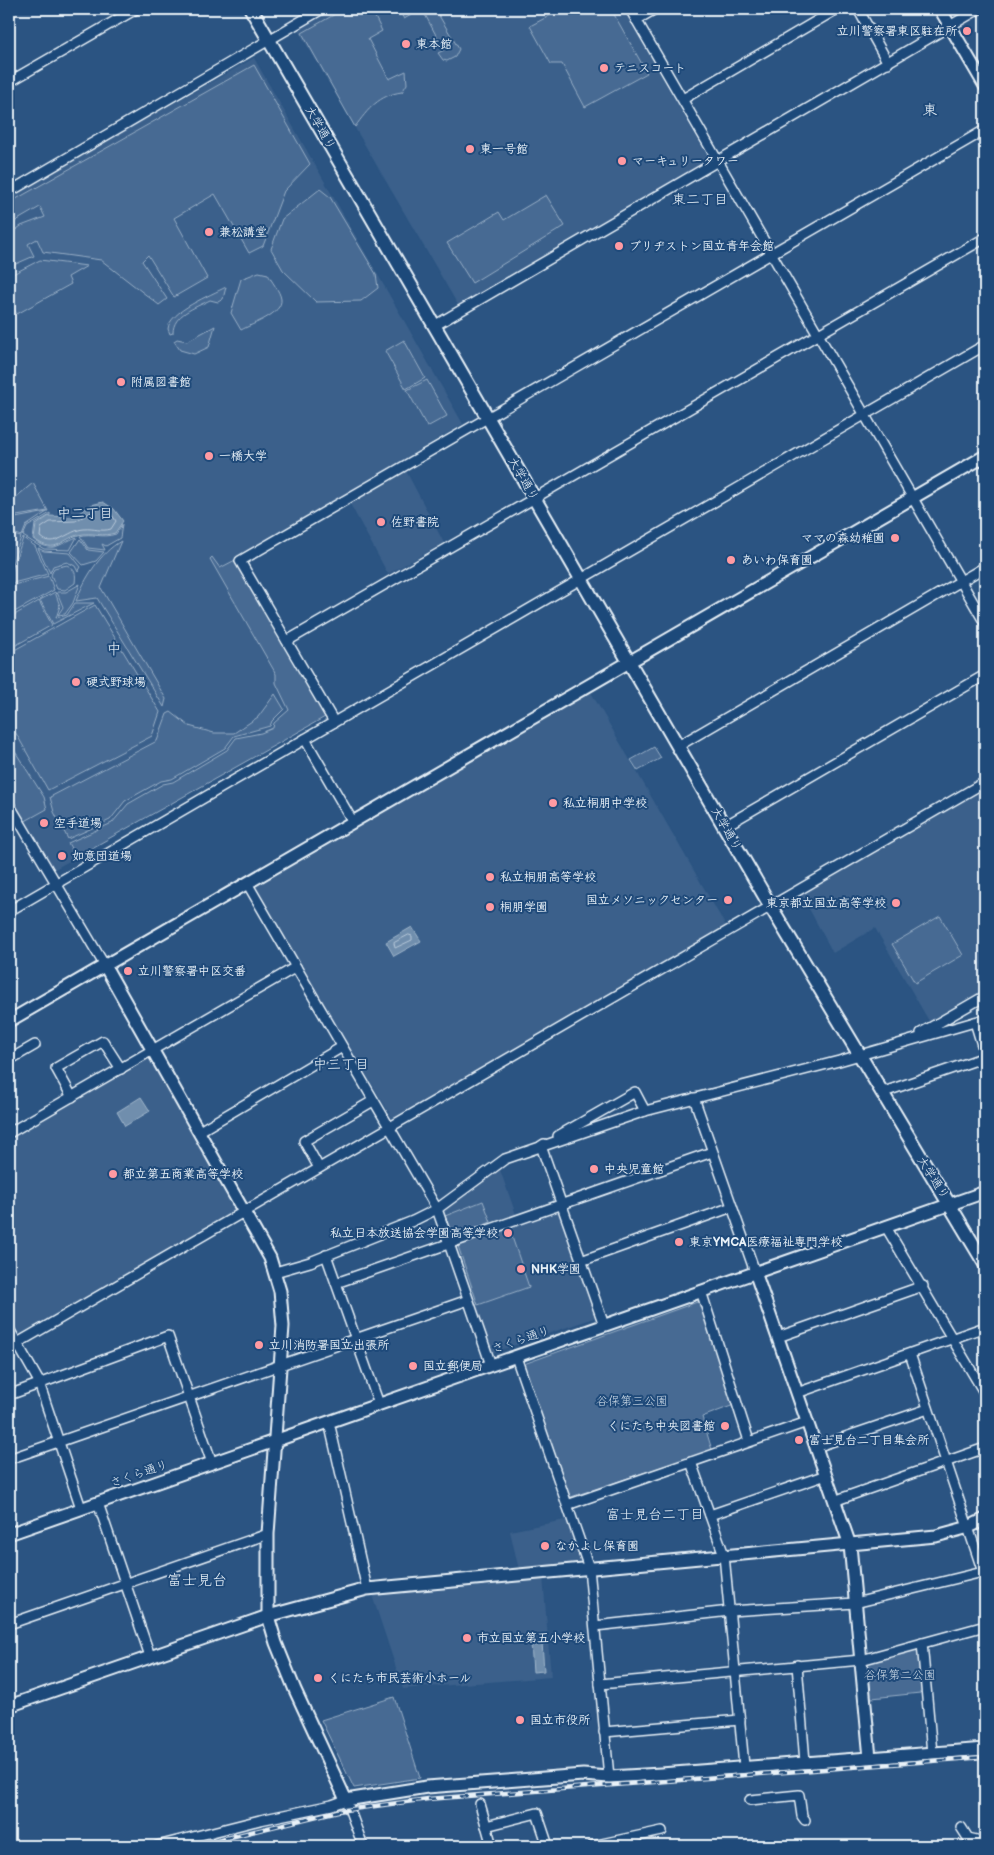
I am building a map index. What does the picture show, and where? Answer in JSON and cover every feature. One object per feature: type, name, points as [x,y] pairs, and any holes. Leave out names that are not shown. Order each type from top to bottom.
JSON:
[{"type":"main road","name":"大学通り","points":[[250,9],[272,38],[729,824],[774,905],[885,1092],[942,1195],[950,1204],[985,1264]]},
{"type":"main road","name":"大学通り","points":[[260,9],[272,38]]},
{"type":"street","points":[[9,82],[136,9]]},
{"type":"street","points":[[9,192],[322,9]]},
{"type":"street","points":[[630,9],[985,623]]},
{"type":"street","points":[[636,20],[655,9]]},
{"type":"street","points":[[683,99],[837,9]]},
{"type":"street","points":[[858,9],[888,63]]},
{"type":"street","points":[[940,9],[985,86]]},
{"type":"street","points":[[438,324],[980,9]]},
{"type":"street","points":[[334,722],[240,561],[985,130]]},
{"type":"street","points":[[287,642],[985,238]]},
{"type":"street","points":[[9,911],[985,345]]},
{"type":"street","points":[[9,1022],[985,456]]},
{"type":"street","points":[[681,744],[985,567]]},
{"type":"street","points":[[729,824],[985,675]]},
{"type":"street","points":[[306,739],[353,822]]},
{"type":"street","points":[[9,1348],[985,782]]},
{"type":"street","points":[[9,804],[105,966],[244,1211],[275,1272],[282,1307],[276,1439],[268,1534],[268,1616],[276,1643],[295,1690],[346,1800],[363,1846]]},
{"type":"street","points":[[247,883],[437,1209],[491,1366]]},
{"type":"street","points":[[9,1133],[296,967]]},
{"type":"street","points":[[910,1039],[985,996]]},
{"type":"street","points":[[275,1272],[326,1256],[437,1209],[505,1159],[541,1146],[645,1111],[985,1019]]},
{"type":"street","points":[[885,1092],[985,1056],[975,1022]]},
{"type":"street","points":[[72,1097],[56,1068],[103,1041],[120,1069]]},
{"type":"street","points":[[9,1060],[35,1045]]},
{"type":"street","points":[[198,1132],[342,1047]]},
{"type":"street","points":[[541,1146],[634,1092],[645,1111]]},
{"type":"street","points":[[694,1098],[850,1545],[870,1758]]},
{"type":"street","points":[[319,1168],[304,1141],[373,1101]]},
{"type":"street","points":[[541,1146],[604,1326]]},
{"type":"street","points":[[336,1283],[712,1152]]},
{"type":"street","name":"さくら通り","points":[[9,1534],[985,1192]]},
{"type":"street","points":[[581,1261],[732,1207]]},
{"type":"street","points":[[886,1227],[985,1394]]},
{"type":"street","points":[[326,1256],[379,1404]]},
{"type":"street","points":[[778,1337],[922,1286]]},
{"type":"street","points":[[701,1291],[749,1441]]},
{"type":"street","points":[[9,1459],[468,1300]]},
{"type":"street","points":[[797,1393],[985,1327]]},
{"type":"street","points":[[9,1329],[39,1384],[81,1508]]},
{"type":"street","points":[[9,1395],[168,1336],[212,1463]]},
{"type":"street","points":[[594,1626],[855,1602],[984,1575],[910,1354]]},
{"type":"street","points":[[516,1356],[589,1568],[609,1777]]},
{"type":"street","points":[[816,1447],[928,1409]]},
{"type":"street","points":[[329,1422],[367,1589]]},
{"type":"street","points":[[567,1504],[807,1422]]},
{"type":"street","points":[[834,1501],[985,1448]]},
{"type":"street","points":[[692,1462],[724,1555],[744,1766]]},
{"type":"street","points":[[710,1515],[826,1476]]},
{"type":"street","points":[[98,1503],[150,1656]]},
{"type":"street","points":[[9,1705],[268,1616],[367,1589],[936,1536],[969,1527],[985,1519]]},
{"type":"street","points":[[9,1624],[268,1534]]},
{"type":"street","points":[[600,1684],[861,1660],[985,1626]]},
{"type":"street","points":[[922,1643],[932,1753]]},
{"type":"street","points":[[797,1665],[805,1762]]},
{"type":"street","points":[[604,1732],[740,1720]]},
{"type":"street","points":[[157,1846],[250,1822],[332,1805],[346,1800],[427,1787],[583,1776],[609,1777],[739,1769],[744,1766],[985,1749]]},
{"type":"street","points":[[750,1800],[799,1795],[802,1816],[805,1820]]},
{"type":"street","points":[[480,1804],[492,1846]]},
{"type":"street","points":[[486,1826],[537,1813],[548,1846]]},
{"type":"street","points":[[960,1827],[968,1838],[985,1842]]},
{"type":"street","points":[[592,1846],[662,1831]]},
{"type":"shaded area","points":[[336,9],[623,9],[709,159],[458,305],[298,30]]},
{"type":"shaded area","name":"一橋大学","points":[[254,58],[463,424],[236,559],[325,717],[55,869],[20,824],[9,803],[9,196]]},
{"type":"shaded area","points":[[405,469],[444,543],[388,574],[348,500]]},
{"type":"shaded area","name":"桐朋学園","points":[[589,689],[727,928],[393,1119],[252,886]]},
{"type":"shaded area","name":"東京都立国立高等学校","points":[[985,786],[985,989],[929,1021],[875,928],[833,953],[801,894]]},
{"type":"shaded area","name":"都立第五商業高等学校","points":[[148,1057],[238,1211],[20,1337],[17,1336],[9,1322],[9,1138]]},
{"type":"shaded area","name":"NHK学園","points":[[500,1170],[518,1220],[560,1206],[597,1317],[489,1354],[441,1210]]},
{"type":"shaded area","name":"なかよし保育園","points":[[565,1520],[568,1522],[581,1561],[578,1564],[519,1570],[510,1531]]},
{"type":"shaded area","name":"市立国立第五小学校","points":[[543,1576],[551,1677],[403,1689],[373,1598],[375,1595]]},
{"type":"green space","points":[[344,9],[386,9],[374,15],[382,31],[368,39],[389,79],[406,71],[407,84],[402,92],[380,100],[355,127],[302,33]]},
{"type":"green space","points":[[398,9],[422,9],[404,19]]},
{"type":"green space","points":[[422,9],[435,9],[459,49],[455,57],[447,61],[443,60],[438,53],[444,50]]},
{"type":"green space","points":[[562,9],[611,9],[647,73],[585,107],[562,64],[551,64],[530,26]]},
{"type":"green space","points":[[254,65],[310,164],[284,191],[263,246],[249,253],[215,194],[174,218],[207,278],[174,297],[148,255],[142,261],[167,299],[159,305],[101,260],[43,252],[37,239],[28,244],[34,256],[9,267],[9,235],[21,226],[45,217],[40,207],[9,225],[9,203]]},
{"type":"green space","points":[[320,189],[330,197],[376,274],[378,288],[361,301],[316,302],[283,270],[271,249],[282,219]]},
{"type":"green space","points":[[546,195],[565,226],[472,283],[447,243],[499,212],[504,220]]},
{"type":"green space","points":[[40,260],[87,266],[68,277],[71,284],[17,314],[9,302],[9,276]]},
{"type":"green space","points":[[259,272],[268,274],[280,296],[280,304],[272,314],[241,330],[231,313],[241,279]]},
{"type":"green space","points":[[226,287],[223,299],[218,302],[210,300],[186,312],[177,321],[173,333],[170,334],[168,329],[170,322],[175,316],[192,304]]},
{"type":"green space","points":[[215,326],[209,347],[194,354],[180,350],[174,341],[177,339],[187,341]]},
{"type":"green space","points":[[404,340],[425,378],[406,389],[385,351]]},
{"type":"green space","points":[[427,380],[447,416],[427,427],[407,390]]},
{"type":"green space","points":[[33,483],[48,511],[10,517],[9,503]]},
{"type":"green space","points":[[47,512],[26,526],[22,536],[9,532],[10,519]]},
{"type":"green space","points":[[50,513],[50,515],[35,524],[33,539],[40,544],[55,547],[77,537],[70,550],[44,549],[23,536],[27,527]]},
{"type":"green space","points":[[122,524],[120,538],[106,546],[102,544],[105,550],[88,548],[80,536],[116,534]]},
{"type":"green space","points":[[9,534],[21,537],[9,573]]},
{"type":"green space","points":[[23,538],[35,546],[48,574],[9,584],[9,578]]},
{"type":"green space","points":[[80,539],[88,550],[104,552],[96,561],[83,565],[71,552]]},
{"type":"green space","points":[[121,541],[101,588],[166,699],[164,707],[97,598],[76,601],[100,559]]},
{"type":"green space","points":[[38,548],[44,551],[70,553],[81,567],[78,572],[75,566],[67,562],[53,566],[50,573]]},
{"type":"green space","points":[[212,557],[220,568],[237,559],[325,717],[76,857],[68,843],[112,823],[128,804],[163,784],[173,782],[227,750],[236,738],[261,733],[273,728],[274,723],[289,710],[276,683],[276,674],[210,559]]},
{"type":"green space","points":[[67,565],[75,572],[75,583],[65,590],[57,589],[51,575],[54,568]]},
{"type":"green space","points":[[49,576],[54,590],[9,615],[9,586]]},
{"type":"green space","points":[[80,584],[73,603],[65,614],[58,615],[63,607],[57,592],[66,592]]},
{"type":"green space","points":[[55,592],[60,606],[56,618],[67,615],[75,603],[94,603],[53,624],[40,600]]},
{"type":"green space","points":[[39,601],[52,625],[9,649],[9,618]]},
{"type":"green space","name":"硬式野球場","points":[[95,605],[160,712],[152,736],[48,790],[9,721],[9,653]]},
{"type":"green space","points":[[275,694],[284,709],[272,721],[270,726],[234,736],[225,748],[172,779],[161,781],[125,801],[110,820],[68,839],[54,812],[50,797],[157,741],[167,714],[171,712],[189,726],[214,733],[234,733],[258,717]]},
{"type":"green space","points":[[9,742],[44,797],[47,809],[20,824],[9,803]]},
{"type":"green space","points":[[654,747],[661,758],[638,771],[631,760]]},
{"type":"green space","points":[[940,916],[963,955],[915,983],[892,944]]},
{"type":"green space","points":[[483,1201],[491,1222],[453,1237],[445,1216]]},
{"type":"green space","points":[[509,1228],[529,1287],[478,1305],[458,1246]]},
{"type":"green space","name":"谷保第三公園","points":[[700,1301],[734,1405],[702,1417],[712,1450],[571,1497],[566,1493],[521,1365]]},
{"type":"green space","name":"谷保第二公園","points":[[916,1650],[919,1652],[923,1690],[920,1693],[872,1698],[869,1696],[866,1666],[868,1663]]},
{"type":"green space","points":[[394,1697],[420,1778],[354,1788],[321,1720]]},
{"type":"water","points":[[103,502],[114,509],[123,521],[115,533],[106,535],[84,534],[54,546],[42,544],[34,539],[36,525],[49,516],[73,517],[91,505]]},
{"type":"water","points":[[412,927],[421,941],[394,956],[386,942]]},
{"type":"water","points":[[141,1097],[150,1111],[125,1126],[117,1112]]},
{"type":"water","points":[[542,1642],[544,1671],[533,1672],[531,1643]]},
{"type":"railway","points":[[193,1846],[338,1811],[428,1799],[985,1757]]},
{"type":"place","name":"立川警察署東区駐在所","points":[[967,31]]},
{"type":"place","name":"東本館","points":[[406,44]]},
{"type":"place","name":"テニスコート","points":[[604,68]]},
{"type":"place","name":"東一号館","points":[[470,149]]},
{"type":"place","name":"マーキュリータワー","points":[[622,161]]},
{"type":"place","name":"兼松講堂","points":[[209,232]]},
{"type":"place","name":"ブリヂストン国立青年会館","points":[[619,246]]},
{"type":"place","name":"附属図書館","points":[[121,382]]},
{"type":"place","name":"一橋大学","points":[[209,456]]},
{"type":"place","name":"佐野書院","points":[[381,522]]},
{"type":"place","name":"ママの森幼稚園","points":[[895,538]]},
{"type":"place","name":"あいわ保育園","points":[[731,560]]},
{"type":"place","name":"硬式野球場","points":[[76,682]]},
{"type":"place","name":"私立桐朋中学校","points":[[553,803]]},
{"type":"place","name":"空手道場","points":[[44,823]]},
{"type":"place","name":"如意団道場","points":[[62,856]]},
{"type":"place","name":"私立桐朋高等学校","points":[[490,877]]},
{"type":"place","name":"国立メソニックセンター","points":[[728,900]]},
{"type":"place","name":"東京都立国立高等学校","points":[[896,903]]},
{"type":"place","name":"桐朋学園","points":[[490,907]]},
{"type":"place","name":"立川警察署中区交番","points":[[128,971]]},
{"type":"place","name":"中央児童館","points":[[594,1169]]},
{"type":"place","name":"都立第五商業高等学校","points":[[113,1174]]},
{"type":"place","name":"私立日本放送協会学園高等学校","points":[[508,1233]]},
{"type":"place","name":"東京YMCA医療福祉専門学校","points":[[679,1242]]},
{"type":"place","name":"NHK学園","points":[[521,1269]]},
{"type":"place","name":"立川消防署国立出張所","points":[[259,1345]]},
{"type":"place","name":"国立郵便局","points":[[413,1366]]},
{"type":"place","name":"くにたち中央図書館","points":[[725,1426]]},
{"type":"place","name":"富士見台二丁目集会所","points":[[799,1440]]},
{"type":"place","name":"なかよし保育園","points":[[545,1546]]},
{"type":"place","name":"市立国立第五小学校","points":[[467,1638]]},
{"type":"place","name":"くにたち市民芸術小ホール","points":[[318,1678]]},
{"type":"place","name":"国立市役所","points":[[520,1720]]},
{"type":"district","name":"東","points":[[930,110]]},
{"type":"district","name":"東二丁目","points":[[700,199]]},
{"type":"district","name":"中二丁目","points":[[85,513]]},
{"type":"district","name":"中","points":[[114,649]]},
{"type":"district","name":"中三丁目","points":[[341,1064]]},
{"type":"district","name":"富士見台二丁目","points":[[655,1514]]},
{"type":"district","name":"富士見台","points":[[197,1580]]}]
